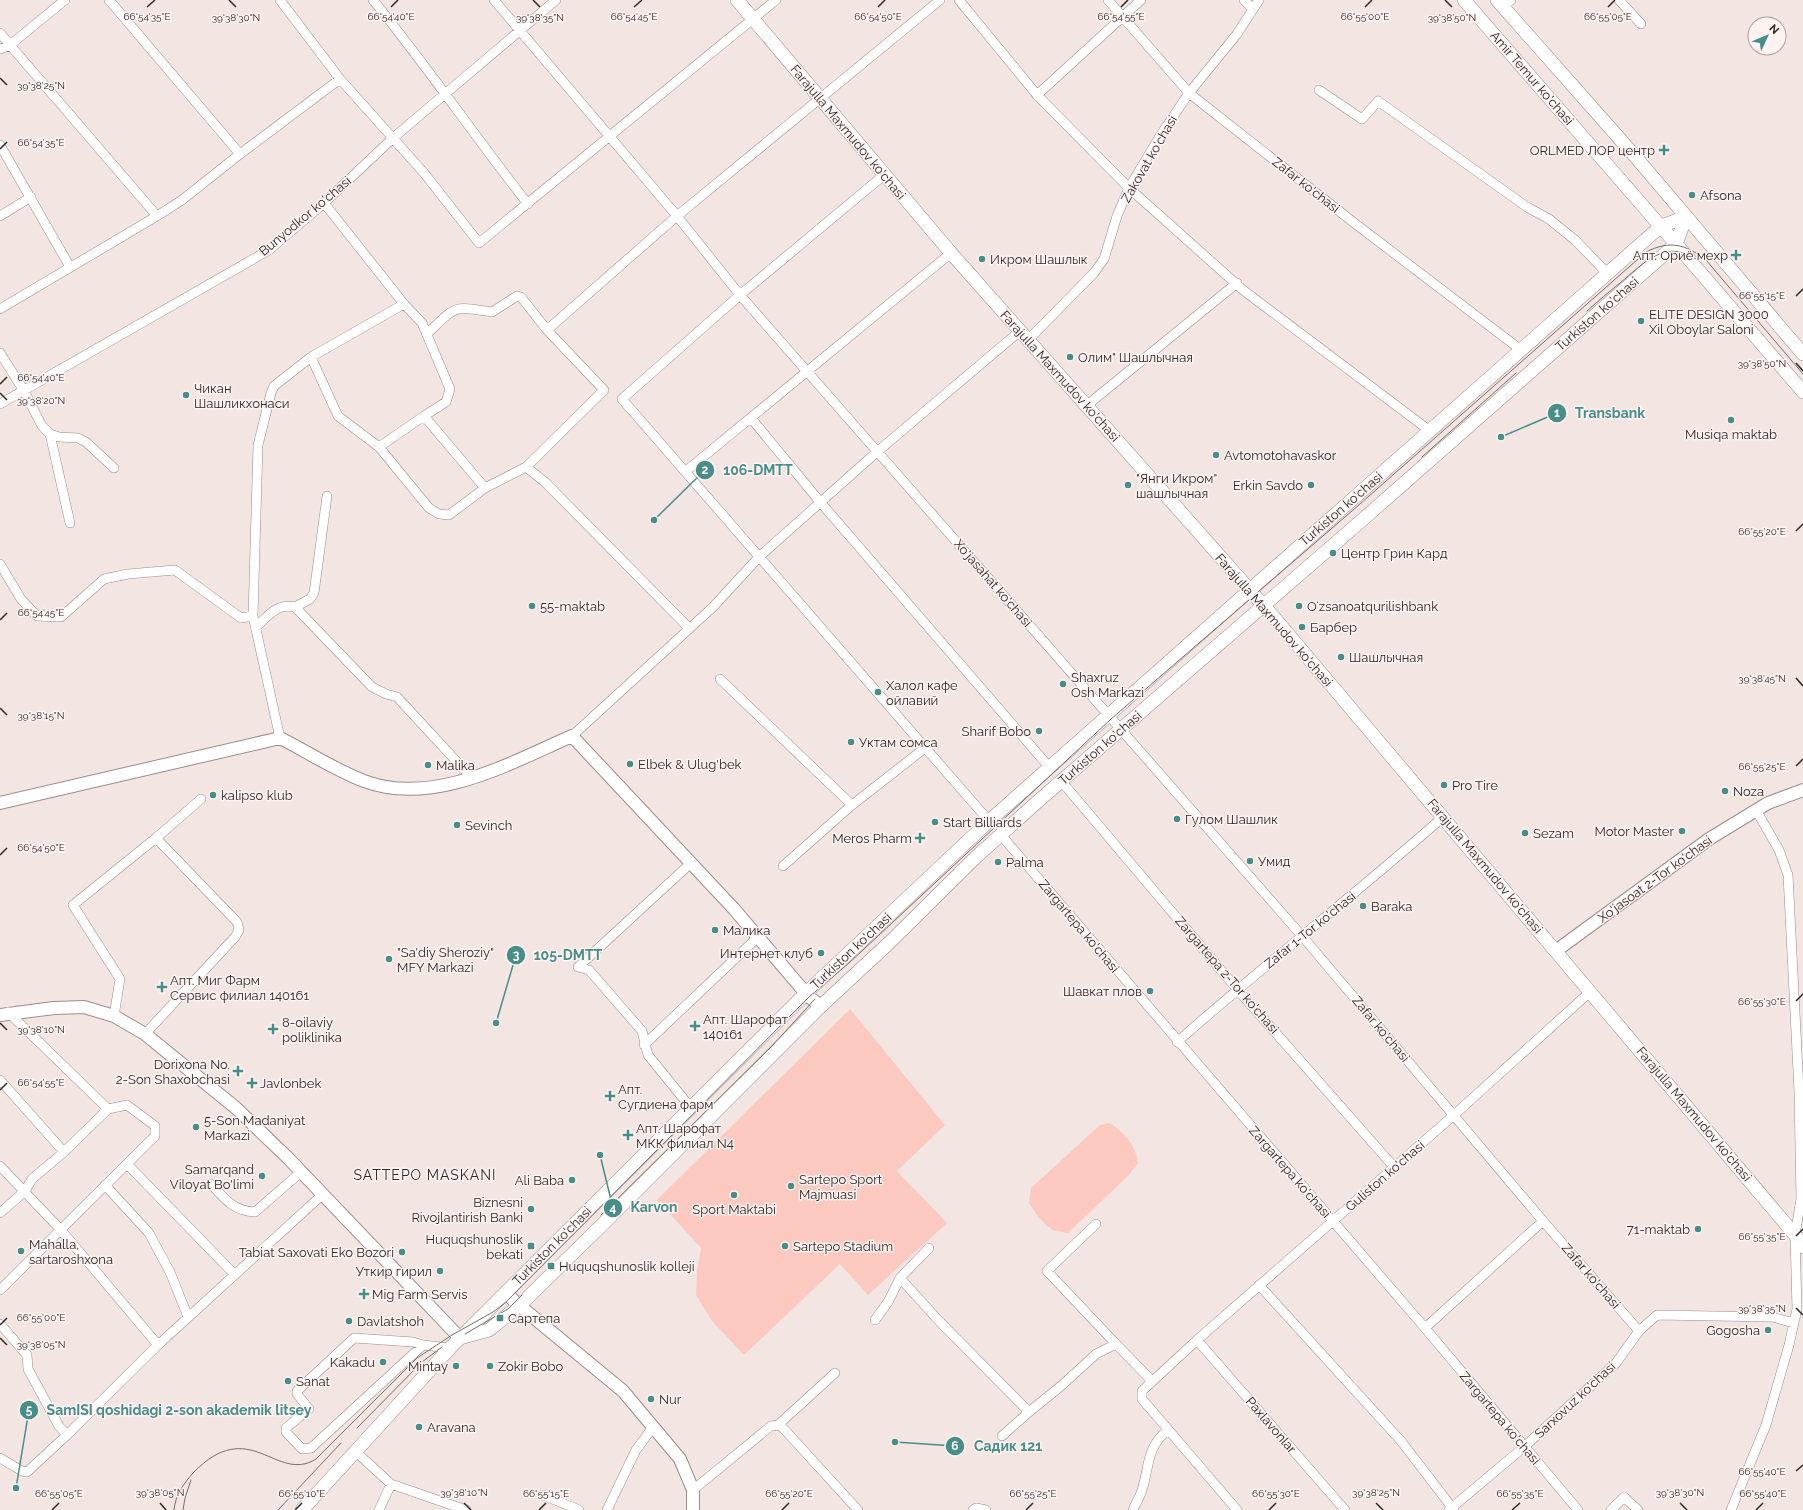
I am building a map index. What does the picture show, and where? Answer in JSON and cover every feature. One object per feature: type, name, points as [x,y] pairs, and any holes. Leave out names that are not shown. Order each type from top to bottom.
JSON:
[{"type":"main road","name":"Farajulla Maxmudov ko'chasi","points":[[737,0],[951,253],[1264,606],[1557,950],[1795,1235],[1803,1247]]},
{"type":"main road","name":"Amir Temur ko'chasi","points":[[1464,0],[1803,392]]},
{"type":"main road","name":"Amir Temur ko'chasi","points":[[1504,2],[1803,354]]},
{"type":"main road","name":"Turkiston ko'chasi","points":[[302,1510],[450,1348],[806,994],[989,821],[1249,589],[1661,226],[1686,217]]},
{"type":"main road","name":"Turkiston ko'chasi","points":[[460,1338],[489,1330],[520,1305],[821,1006],[1001,835],[1676,244],[1686,217]]},
{"type":"street","points":[[0,49],[10,45],[65,0]]},
{"type":"street","points":[[109,0],[240,154]]},
{"type":"street","points":[[280,0],[340,79],[393,138],[479,243],[610,138],[754,20],[776,0]]},
{"type":"street","points":[[373,0],[445,93],[493,160],[528,204]]},
{"type":"street","name":"Xo'jasahat ko'chasi","points":[[494,0],[677,216],[740,295],[878,451],[1120,730]]},
{"type":"street","name":"Bunyodkor ko'chasi","points":[[0,404],[269,250],[324,203],[393,138],[556,0]]},
{"type":"street","points":[[547,330],[677,216],[940,0]]},
{"type":"street","points":[[959,0],[1037,95],[1129,188],[1244,290],[1430,431]]},
{"type":"street","name":"Zafar ko'chasi","points":[[1108,0],[1189,93],[1353,222],[1521,350]]},
{"type":"street","points":[[1037,95],[1121,16],[1141,0]]},
{"type":"street","points":[[1244,0],[1253,9]]},
{"type":"street","name":"Zakovat ko'chasi","points":[[1024,336],[1094,273],[1104,259],[1117,216],[1129,188],[1160,136],[1189,93],[1238,34],[1259,0]]},
{"type":"street","points":[[1619,0],[1640,24]]},
{"type":"street","points":[[0,33],[157,216]]},
{"type":"street","points":[[0,310],[182,200],[240,154],[340,79]]},
{"type":"street","points":[[1319,90],[1362,119],[1378,101],[1527,207],[1549,219],[1574,240],[1607,273]]},
{"type":"street","points":[[0,144],[70,267]]},
{"type":"street","points":[[884,175],[740,295],[622,399],[989,821]]},
{"type":"street","points":[[0,216],[31,197]]},
{"type":"street","points":[[324,203],[404,304],[422,323],[450,389],[446,402],[379,447]]},
{"type":"street","points":[[686,471],[951,253]]},
{"type":"street","points":[[1086,406],[1237,284]]},
{"type":"street","points":[[311,357],[338,416],[379,447],[429,508],[439,514],[449,515],[485,488],[526,467],[604,390],[547,330],[521,297],[517,296],[492,312],[460,307],[450,312],[427,334]]},
{"type":"street","points":[[280,738],[253,616],[258,445],[274,386],[311,357],[404,304]]},
{"type":"street","points":[[0,803],[280,738],[364,781],[388,788],[412,790],[437,788],[491,771],[572,736],[713,607],[759,557],[878,451],[1024,336]]},
{"type":"street","points":[[0,353],[24,391],[42,426],[50,434],[58,437],[78,438],[86,442],[114,468]]},
{"type":"street","points":[[424,416],[485,488]]},
{"type":"street","points":[[751,418],[821,503],[1050,768]]},
{"type":"street","points":[[50,434],[70,523]]},
{"type":"street","points":[[526,467],[545,482],[689,628]]},
{"type":"street","points":[[295,608],[310,599],[314,593],[327,496]]},
{"type":"street","points":[[0,564],[21,599],[37,616],[61,617],[104,579],[128,574],[175,570],[241,618],[253,616]]},
{"type":"street","points":[[256,627],[278,608],[286,605],[295,608],[372,687],[386,694],[397,697],[471,777]]},
{"type":"street","points":[[720,678],[852,804]]},
{"type":"street","name":"Zafar ko'chasi","points":[[1120,730],[1302,936],[1543,1221],[1639,1331]]},
{"type":"street","points":[[572,736],[691,863],[758,937],[806,994],[821,1006]]},
{"type":"street","points":[[784,866],[852,804],[925,748]]},
{"type":"street","name":"Zargartepa 2-Tor ko'chasi","points":[[1062,782],[1237,989],[1394,1167]]},
{"type":"street","name":"Xo'jasoat 2-Tor ko'chasi","points":[[1557,950],[1709,839],[1756,810],[1774,801],[1803,790]]},
{"type":"street","points":[[114,1016],[120,979],[73,905],[156,838],[201,799]]},
{"type":"street","points":[[1731,1510],[1766,1425],[1789,1345],[1794,1322],[1800,1306],[1795,1235],[1801,1199],[1799,1092],[1788,875],[1779,850],[1756,810]]},
{"type":"street","name":"Zafar 1-Tor ko'chasi","points":[[1177,1042],[1237,989],[1365,886],[1443,817]]},
{"type":"street","name":"Zargartepa ko'chasi","points":[[1001,835],[1177,1042],[1425,1328],[1578,1510]]},
{"type":"street","points":[[145,1034],[236,937],[239,930],[237,922],[156,838]]},
{"type":"street","points":[[691,863],[578,967],[589,970],[642,1030],[644,1045],[648,1055],[691,1108]]},
{"type":"street","points":[[644,1045],[758,937]]},
{"type":"street","name":"Guliston ko'chasi","points":[[1168,1430],[1142,1399],[1142,1391],[1151,1380],[1454,1115],[1591,991]]},
{"type":"street","points":[[4,1013],[54,1008],[84,1007],[114,1016],[145,1034],[236,1108],[301,1172],[460,1338]]},
{"type":"street","points":[[4,1013],[108,1109]]},
{"type":"street","points":[[0,1080],[64,1152]]},
{"type":"street","points":[[0,1214],[25,1191],[32,1178],[64,1152],[108,1109],[127,1105],[155,1126],[155,1136],[0,1290]]},
{"type":"street","points":[[127,1164],[235,1275]]},
{"type":"street","points":[[0,1166],[61,1230],[158,1345]]},
{"type":"street","points":[[210,1184],[228,1202],[237,1208],[244,1211],[255,1212],[301,1172]]},
{"type":"street","points":[[105,1185],[150,1233],[170,1272],[188,1317]]},
{"type":"street","points":[[0,1458],[22,1471],[27,1472],[67,1435],[158,1345],[322,1195]]},
{"type":"street","points":[[1425,1328],[1543,1221]]},
{"type":"street","points":[[1096,1224],[1048,1271],[1151,1380]]},
{"type":"street","points":[[874,1320],[888,1302],[900,1278],[929,1248]]},
{"type":"street","points":[[900,1278],[949,1332],[1029,1412]]},
{"type":"street","points":[[1260,1285],[1401,1441],[1451,1509]]},
{"type":"street","points":[[506,1292],[623,1391],[680,1459],[693,1490],[693,1510]]},
{"type":"street","name":"Sarxovuz ko'chasi","points":[[1451,1509],[1616,1363],[1639,1331],[1658,1315],[1772,1318],[1794,1322]]},
{"type":"street","points":[[0,1324],[26,1355],[28,1370],[59,1426],[67,1435]]},
{"type":"street","points":[[423,1345],[311,1448],[302,1449],[286,1432],[286,1428],[309,1409],[297,1394],[297,1391],[354,1338],[413,1342],[423,1345],[450,1348]]},
{"type":"street","name":"Paxlavonlar","points":[[1197,1340],[1345,1510]]},
{"type":"street","points":[[1002,1436],[1096,1354],[1116,1344]]},
{"type":"street","points":[[693,1490],[771,1426],[778,1425],[835,1373]]},
{"type":"street","points":[[778,1425],[783,1428],[858,1510]]},
{"type":"street","points":[[607,1510],[636,1450],[653,1427]]},
{"type":"street","points":[[1132,1510],[1141,1493],[1153,1447],[1159,1437],[1168,1430],[1237,1510]]},
{"type":"street","points":[[355,1451],[391,1484],[466,1510]]},
{"type":"street","points":[[379,1510],[391,1484]]},
{"type":"street","points":[[543,1495],[579,1510]]},
{"type":"street","points":[[1611,1510],[1624,1497],[1638,1510]]},
{"type":"street","points":[[973,1510],[976,1508],[986,1510]]},
{"type":"shaded area","name":"Sartepo Sport Majmuasi","points":[[850,1009],[945,1125],[897,1171],[947,1223],[868,1295],[840,1264],[744,1355],[712,1321],[696,1295],[697,1271],[701,1248],[657,1200]]},
{"type":"shaded area","points":[[1109,1123],[1120,1130],[1132,1145],[1138,1163],[1128,1176],[1068,1233],[1052,1230],[1040,1219],[1029,1203],[1031,1188],[1100,1125]]},
{"type":"tram line","points":[[174,1510],[180,1490],[193,1473],[213,1456],[231,1449],[246,1449],[288,1463],[302,1464],[316,1459],[417,1358],[452,1335],[493,1312],[505,1303],[809,997],[849,963],[1111,719],[1360,504],[1646,252],[1655,248],[1670,245],[1684,247],[1706,260],[1803,374]]},
{"type":"tram line","points":[[1587,311],[1637,268],[1655,256],[1664,252],[1674,251],[1685,253],[1696,259]]},
{"type":"tram line","points":[[1422,457],[1516,373]]},
{"type":"tram line","points":[[601,1215],[773,1045],[815,999]]},
{"type":"tram line","points":[[465,1334],[508,1309],[522,1295]]},
{"type":"tram line","points":[[357,1428],[422,1362],[442,1347]]},
{"type":"tram line","points":[[278,1510],[341,1443]]},
{"type":"tram line","points":[[183,1510],[191,1480]]},
{"type":"place","name":"ORLMED ЛОР центр","points":[[1664,150]]},
{"type":"place","name":"Afsona","points":[[1692,195]]},
{"type":"place","name":"Апт. Ориё мехр","points":[[1736,255]]},
{"type":"place","name":"Икром Шашлык","points":[[982,259]]},
{"type":"place","name":"ELITE DESIGN 3000 Xil Oboylar Saloni","points":[[1641,321]]},
{"type":"place","name":"Олим\" Шашлычная","points":[[1070,357]]},
{"type":"place","name":"Чикан Шашликхонаси","points":[[186,395]]},
{"type":"place","name":"Musiqa maktab","points":[[1731,420]]},
{"type":"place","name":"Transbank","points":[[1501,437]]},
{"type":"place","name":"Avtomotohavaskor","points":[[1216,455]]},
{"type":"place","name":"\"Янги Икром\" шашлычная","points":[[1128,485]]},
{"type":"place","name":"Erkin Savdo","points":[[1311,485]]},
{"type":"place","name":"106-DMTT","points":[[654,520]]},
{"type":"place","name":"Центр Грин Кард","points":[[1333,553]]},
{"type":"place","name":"55-maktab","points":[[532,606]]},
{"type":"place","name":"Oʻzsanoatqurilishbank","points":[[1299,606]]},
{"type":"place","name":"Барбер","points":[[1302,627]]},
{"type":"place","name":"Шашлычная","points":[[1341,657]]},
{"type":"place","name":"Shaxruz Osh Markazi","points":[[1063,684]]},
{"type":"place","name":"Халол кафе ойлавий","points":[[878,692]]},
{"type":"place","name":"Sharif Bobo","points":[[1039,731]]},
{"type":"place","name":"Уктам сомса","points":[[851,742]]},
{"type":"place","name":"Elbek & Ulug'bek","points":[[630,764]]},
{"type":"place","name":"Malika","points":[[428,765]]},
{"type":"place","name":"Pro Tire","points":[[1444,785]]},
{"type":"place","name":"Noza","points":[[1725,791]]},
{"type":"place","name":"kalipso klub","points":[[213,795]]},
{"type":"place","name":"Гулом Шашлик","points":[[1177,819]]},
{"type":"place","name":"Start Billiards","points":[[935,822]]},
{"type":"place","name":"Sevinch","points":[[457,825]]},
{"type":"place","name":"Motor Master","points":[[1682,831]]},
{"type":"place","name":"Sezam","points":[[1525,833]]},
{"type":"place","name":"Meros Pharm","points":[[920,838]]},
{"type":"place","name":"Умид","points":[[1250,861]]},
{"type":"place","name":"Palma","points":[[998,862]]},
{"type":"place","name":"Baraka","points":[[1363,906]]},
{"type":"place","name":"Малика","points":[[715,930]]},
{"type":"place","name":"Интернет клуб","points":[[821,953]]},
{"type":"place","name":"\"Sa'diy Sheroziy\" MFY Markazi","points":[[389,959]]},
{"type":"place","name":"Апт. Миг Фарм Сервис филиал 140161","points":[[162,987]]},
{"type":"place","name":"Шавкат плов","points":[[1150,991]]},
{"type":"place","name":"105-DMTT","points":[[496,1023]]},
{"type":"place","name":"Апт. Шарофат 140161","points":[[695,1026]]},
{"type":"place","name":"8-oilaviy poliklinika","points":[[273,1029]]},
{"type":"place","name":"Dorixona No. 2-Son Shaxobchasi","points":[[238,1071]]},
{"type":"place","name":"Javlonbek","points":[[252,1083]]},
{"type":"place","name":"Апт. Сугдиена фарм","points":[[610,1096]]},
{"type":"place","name":"5-Son Madaniyat Markazi","points":[[196,1127]]},
{"type":"place","name":"Апт. Шарофат МКК филиал N4","points":[[628,1135]]},
{"type":"place","name":"Karvon","points":[[600,1155]]},
{"type":"place","name":"Samarqand Viloyat Bo'limi","points":[[262,1176]]},
{"type":"place","name":"Ali Baba","points":[[572,1180]]},
{"type":"place","name":"Sartepo Sport Majmuasi","points":[[791,1186]]},
{"type":"place","name":"Sport Maktabi","points":[[734,1195]]},
{"type":"place","name":"Biznesni Rivojlantirish Banki","points":[[531,1209]]},
{"type":"place","name":"71-maktab","points":[[1698,1229]]},
{"type":"place","name":"Huquqshunoslik bekati","points":[[531,1246]]},
{"type":"place","name":"Sartepo Stadium","points":[[785,1246]]},
{"type":"place","name":"Mahalla, sartaroshxona","points":[[21,1251]]},
{"type":"place","name":"Tabiat Saxovati Eko Bozori","points":[[402,1252]]},
{"type":"place","name":"Huquqshunoslik kolleji","points":[[551,1266]]},
{"type":"place","name":"Уткир гирил","points":[[440,1271]]},
{"type":"place","name":"Mig Farm Servis","points":[[364,1294]]},
{"type":"place","name":"Сартепа","points":[[500,1318]]},
{"type":"place","name":"Davlatshoh","points":[[349,1321]]},
{"type":"place","name":"Gogosha","points":[[1768,1330]]},
{"type":"place","name":"Kakadu","points":[[383,1362]]},
{"type":"place","name":"Mintay","points":[[456,1366]]},
{"type":"place","name":"Zokir Bobo","points":[[490,1366]]},
{"type":"place","name":"Sanat","points":[[288,1381]]},
{"type":"place","name":"Nur","points":[[651,1399]]},
{"type":"place","name":"Aravana","points":[[419,1427]]},
{"type":"place","name":"Садик 121","points":[[895,1442]]},
{"type":"place","name":"SamISI qoshidagi 2-son akademik litsey","points":[[16,1488]]},
{"type":"district","name":"SATTEPO MASKANI","points":[[425,1175]]}]
